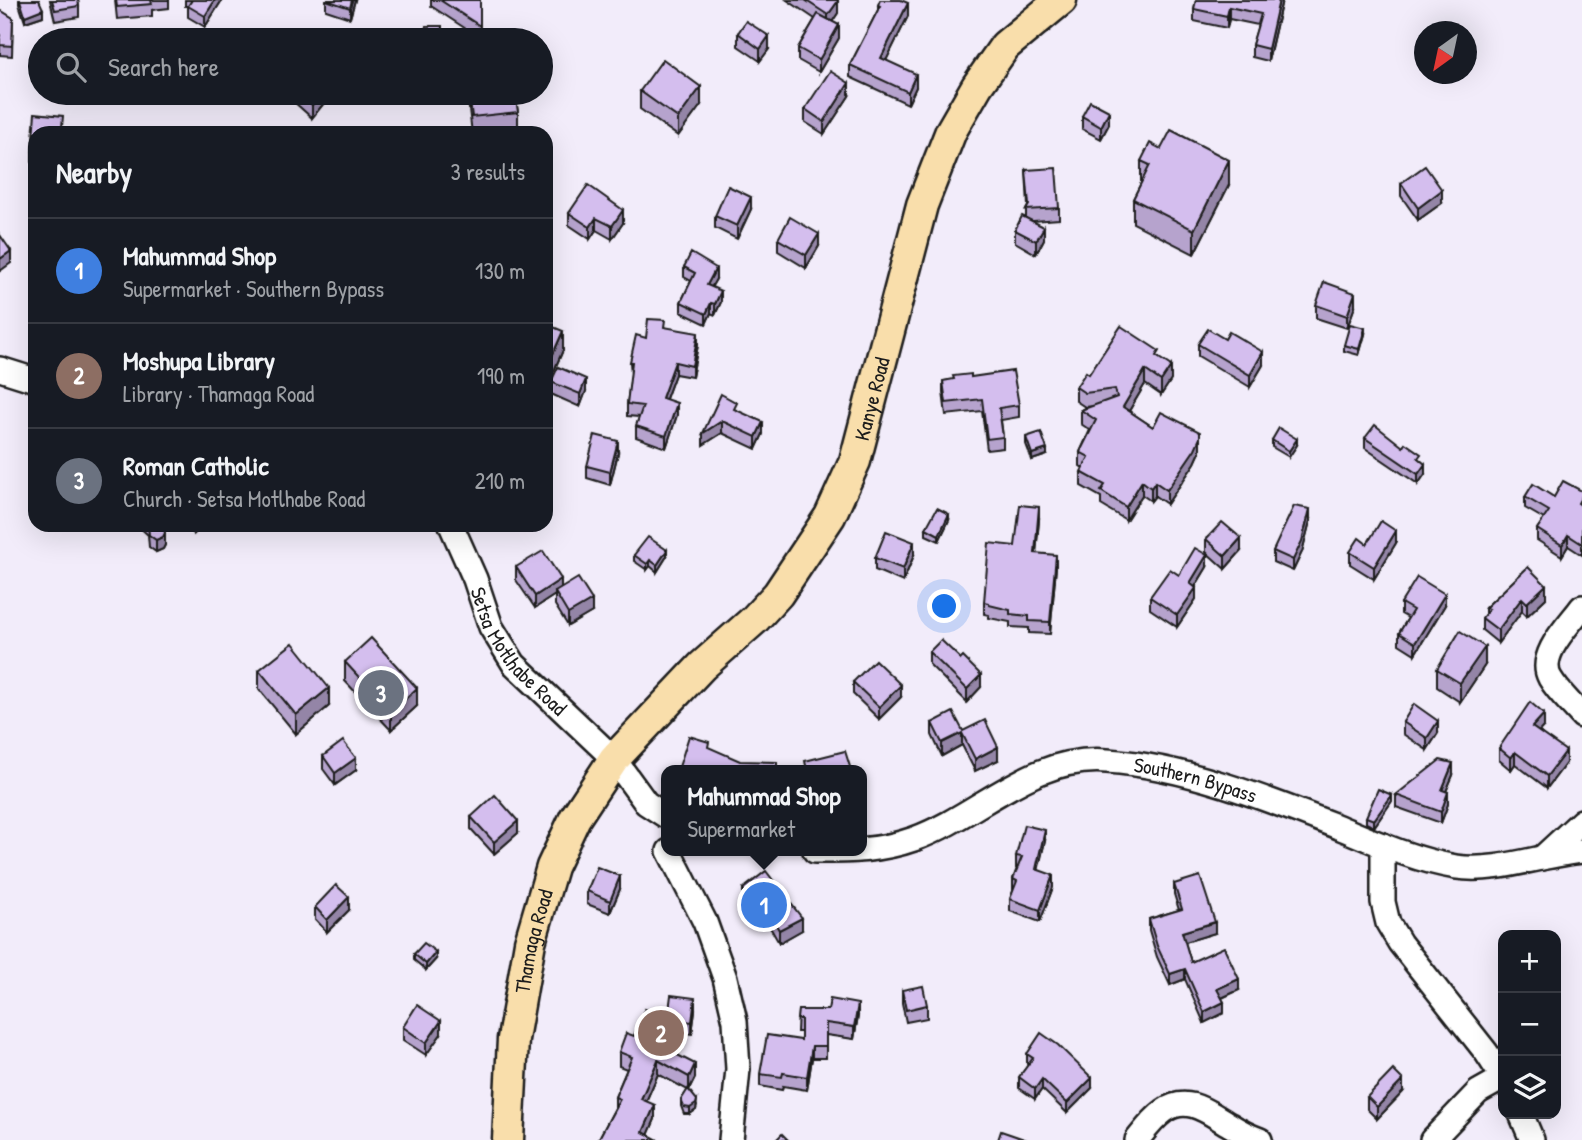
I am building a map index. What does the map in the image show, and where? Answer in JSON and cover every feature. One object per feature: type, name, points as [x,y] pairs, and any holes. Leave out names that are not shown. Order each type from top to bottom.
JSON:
[{"type":"main road","name":"Kanye Road","points":[[614,759],[702,666],[754,620],[778,594],[830,516],[855,461],[922,205],[951,131],[977,86],[1006,46],[1059,1]]},
{"type":"main road","name":"Thamaga Road","points":[[508,1140],[513,1039],[530,942],[552,867],[575,818],[614,759]]},
{"type":"street","points":[[0,369],[28,378]]},
{"type":"street","name":"Setsa Motlhabe Road","points":[[455,532],[491,627],[514,664],[614,759]]},
{"type":"street","points":[[1582,607],[1548,656],[1547,667],[1550,678],[1582,716]]},
{"type":"street","points":[[614,759],[646,803],[661,834]]},
{"type":"street","name":"Southern Bypass","points":[[867,851],[913,839],[953,821],[1029,776],[1055,765],[1078,761],[1107,761],[1167,769],[1261,799],[1423,859],[1458,867],[1479,868],[1582,851]]},
{"type":"street","points":[[646,803],[661,813]]},
{"type":"street","points":[[1542,858],[1582,821]]},
{"type":"street","points":[[1383,845],[1383,902],[1388,923],[1400,943],[1498,1070]]},
{"type":"street","points":[[671,856],[705,922],[725,978],[735,1021],[738,1069],[731,1140]]},
{"type":"street","points":[[1432,1140],[1478,1092],[1498,1081]]},
{"type":"street","points":[[1137,1140],[1165,1110],[1189,1104],[1202,1107],[1245,1134],[1260,1140]]},
{"type":"street","points":[[1523,1119],[1532,1140]]},
{"type":"building","points":[[20,0],[39,0],[43,9],[25,16]]},
{"type":"building","points":[[52,0],[78,0],[79,6],[55,10]]},
{"type":"building","points":[[116,0],[151,0],[152,4],[117,7]]},
{"type":"building","points":[[192,0],[215,0],[205,16],[188,6]]},
{"type":"building","points":[[326,0],[352,0],[350,8]]},
{"type":"building","points":[[440,0],[480,0],[480,26]]},
{"type":"building","points":[[805,0],[837,0],[838,1],[828,15]]},
{"type":"building","points":[[880,0],[901,0],[908,3],[881,58],[916,74],[908,92],[850,65],[880,6]]},
{"type":"building","points":[[1196,0],[1279,0],[1268,49],[1252,45],[1261,14],[1229,7],[1227,16],[1194,9]]},
{"type":"building","points":[[0,10],[13,18],[12,46],[0,45]]},
{"type":"building","points":[[818,14],[839,25],[819,60],[798,48]]},
{"type":"building","points":[[746,21],[769,36],[760,49],[738,33]]},
{"type":"building","points":[[426,26],[442,26],[442,28]]},
{"type":"building","points":[[663,59],[701,87],[678,118],[640,91]]},
{"type":"building","points":[[830,71],[849,83],[824,122],[805,109]]},
{"type":"building","points":[[1090,101],[1109,111],[1101,127],[1082,116]]},
{"type":"building","points":[[470,105],[517,105],[518,112],[472,117]]},
{"type":"building","points":[[35,113],[63,116],[62,126],[34,126]]},
{"type":"building","points":[[1171,130],[1229,160],[1194,230],[1133,199],[1150,165],[1141,161],[1150,143],[1161,149]]},
{"type":"building","points":[[1425,166],[1442,190],[1418,208],[1401,183]]},
{"type":"building","points":[[1056,168],[1059,208],[1026,210],[1029,205],[1026,170]]},
{"type":"building","points":[[588,185],[623,210],[612,226],[596,218],[590,227],[569,213]]},
{"type":"building","points":[[728,186],[751,197],[737,226],[715,216]]},
{"type":"building","points":[[1022,216],[1044,227],[1036,241],[1015,230]]},
{"type":"building","points":[[790,217],[819,234],[806,255],[778,239]]},
{"type":"building","points":[[0,235],[11,251],[0,259]]},
{"type":"building","points":[[691,253],[716,268],[707,285],[721,291],[706,314],[681,302],[695,273],[684,267]]},
{"type":"building","points":[[1324,282],[1355,293],[1347,316],[1316,305]]},
{"type":"building","points":[[648,319],[665,320],[664,327],[698,333],[692,366],[675,362],[662,398],[677,403],[666,436],[636,426],[643,406],[627,404],[630,362],[636,335],[646,338]]},
{"type":"building","points":[[1350,324],[1365,328],[1359,349],[1344,345]]},
{"type":"building","points":[[1121,326],[1159,351],[1156,356],[1171,366],[1161,381],[1145,370],[1123,407],[1153,427],[1161,412],[1200,432],[1195,449],[1167,490],[1155,482],[1151,488],[1142,481],[1126,507],[1101,491],[1105,485],[1081,472],[1089,457],[1080,452],[1096,420],[1081,410],[1117,397],[1115,389],[1085,393],[1076,387],[1086,372],[1089,374]]},
{"type":"building","points":[[553,327],[563,331],[553,354]]},
{"type":"building","points":[[1208,329],[1225,339],[1229,332],[1263,352],[1250,375],[1198,344]]},
{"type":"building","points":[[558,367],[586,379],[580,394],[553,383]]},
{"type":"building","points":[[1013,371],[1019,405],[999,408],[1003,437],[987,439],[982,399],[946,403],[943,381],[954,379],[953,376],[971,374],[971,377]]},
{"type":"building","points":[[721,394],[737,403],[734,409],[763,422],[756,437],[722,421],[703,433]]},
{"type":"building","points":[[1375,425],[1403,447],[1405,443],[1421,454],[1418,458],[1425,464],[1418,474],[1365,438]]},
{"type":"building","points":[[1279,428],[1297,439],[1289,451],[1272,440]]},
{"type":"building","points":[[1041,432],[1047,449],[1032,454],[1026,437]]},
{"type":"building","points":[[595,435],[618,441],[610,472],[587,466]]},
{"type":"building","points":[[1563,481],[1582,491],[1578,503],[1582,506],[1582,544],[1568,535],[1562,545],[1537,529],[1549,511],[1525,497],[1533,484],[1554,497]]},
{"type":"building","points":[[1020,505],[1039,507],[1035,553],[1056,555],[1050,622],[1029,621],[1029,616],[1010,614],[1010,610],[984,602],[989,543],[1015,546]]},
{"type":"building","points":[[1294,506],[1310,509],[1302,541],[1293,560],[1273,551]]},
{"type":"building","points":[[937,508],[949,514],[939,535],[926,528]]},
{"type":"building","points":[[1381,521],[1396,531],[1374,567],[1350,552],[1359,538],[1367,544]]},
{"type":"building","points":[[1222,522],[1241,538],[1225,556],[1206,539]]},
{"type":"building","points":[[886,531],[914,542],[903,569],[875,558]]},
{"type":"building","points":[[149,532],[165,533],[156,540]]},
{"type":"building","points":[[648,537],[667,550],[657,565],[650,560],[647,564],[634,555]]},
{"type":"building","points":[[1195,548],[1207,555],[1190,583],[1196,588],[1177,615],[1150,597],[1170,569],[1179,575]]},
{"type":"building","points":[[543,551],[561,579],[535,596],[516,567]]},
{"type":"building","points":[[1528,567],[1546,585],[1527,603],[1522,598],[1498,630],[1482,618],[1489,609],[1485,608]]},
{"type":"building","points":[[1417,577],[1445,594],[1415,643],[1399,633],[1413,610],[1401,603]]},
{"type":"building","points":[[578,578],[592,600],[568,614],[555,592]]},
{"type":"building","points":[[1460,631],[1485,647],[1460,683],[1437,669]]},
{"type":"building","points":[[371,638],[417,688],[391,712],[345,662]]},
{"type":"building","points":[[941,640],[981,675],[967,689],[929,652]]},
{"type":"building","points":[[293,643],[329,688],[296,715],[259,670]]},
{"type":"building","points":[[875,660],[901,685],[879,707],[853,682]]},
{"type":"building","points":[[1530,702],[1544,714],[1532,727],[1566,751],[1547,776],[1515,752],[1511,758],[1499,748]]},
{"type":"building","points":[[1414,704],[1438,721],[1427,738],[1403,722]]},
{"type":"building","points":[[953,712],[963,731],[985,720],[998,747],[975,759],[962,733],[942,743],[932,723]]},
{"type":"building","points":[[689,736],[709,742],[708,747],[740,761],[777,762],[777,765],[680,765]]},
{"type":"building","points":[[343,741],[356,758],[335,773],[323,756]]},
{"type":"building","points":[[845,751],[849,765],[806,765],[805,761]]},
{"type":"building","points":[[1440,760],[1453,763],[1442,790],[1448,792],[1441,812],[1396,795]]},
{"type":"building","points":[[1378,789],[1392,795],[1374,820],[1366,817]]},
{"type":"building","points":[[495,795],[518,821],[494,842],[471,817]]},
{"type":"building","points":[[1024,825],[1045,830],[1036,869],[1053,875],[1040,910],[1010,899],[1017,881],[1013,879],[1022,857],[1016,856]]},
{"type":"building","points":[[597,867],[620,876],[610,901],[587,891]]},
{"type":"building","points":[[766,871],[802,918],[779,930],[767,909],[762,913],[743,889]]},
{"type":"building","points":[[1200,876],[1215,922],[1182,932],[1191,962],[1224,947],[1239,979],[1217,989],[1224,1002],[1204,1012],[1185,969],[1170,974],[1157,946],[1149,919],[1182,909],[1174,884]]},
{"type":"building","points":[[336,885],[349,897],[327,920],[315,907]]},
{"type":"building","points":[[424,943],[436,952],[426,964],[414,954]]},
{"type":"building","points":[[923,986],[927,1005],[906,1010],[902,990]]},
{"type":"building","points":[[671,995],[695,998],[692,1022],[668,1019]]},
{"type":"building","points":[[830,999],[858,1004],[854,1027],[826,1023],[826,1046],[812,1046],[807,1077],[783,1073],[782,1077],[760,1074],[767,1035],[801,1040],[798,1010],[828,1010]]},
{"type":"building","points":[[417,1005],[441,1021],[426,1043],[403,1027]]},
{"type":"building","points":[[645,1009],[669,1018],[658,1045],[695,1064],[689,1077],[658,1060],[641,1099],[655,1105],[643,1132],[658,1140],[598,1140],[620,1099],[615,1097],[632,1057],[619,1052],[626,1033],[634,1036]]},
{"type":"building","points":[[1041,1033],[1058,1045],[1092,1078],[1067,1103],[1042,1079],[1035,1089],[1019,1077],[1033,1058],[1027,1054]]},
{"type":"building","points":[[1393,1070],[1403,1080],[1377,1107],[1367,1097]]},
{"type":"building","points":[[688,1089],[697,1100],[690,1108],[684,1107],[681,1100]]},
{"type":"building","points":[[1001,1131],[1027,1140],[998,1140]]},
{"type":"building","points":[[782,1134],[788,1140],[776,1140]]},
{"type":"place","name":"Roman Catholic","points":[[381,693]]},
{"type":"place","name":"Mahummad Shop","points":[[764,905]]},
{"type":"place","name":"Moshupa Library","points":[[661,1033]]}]
